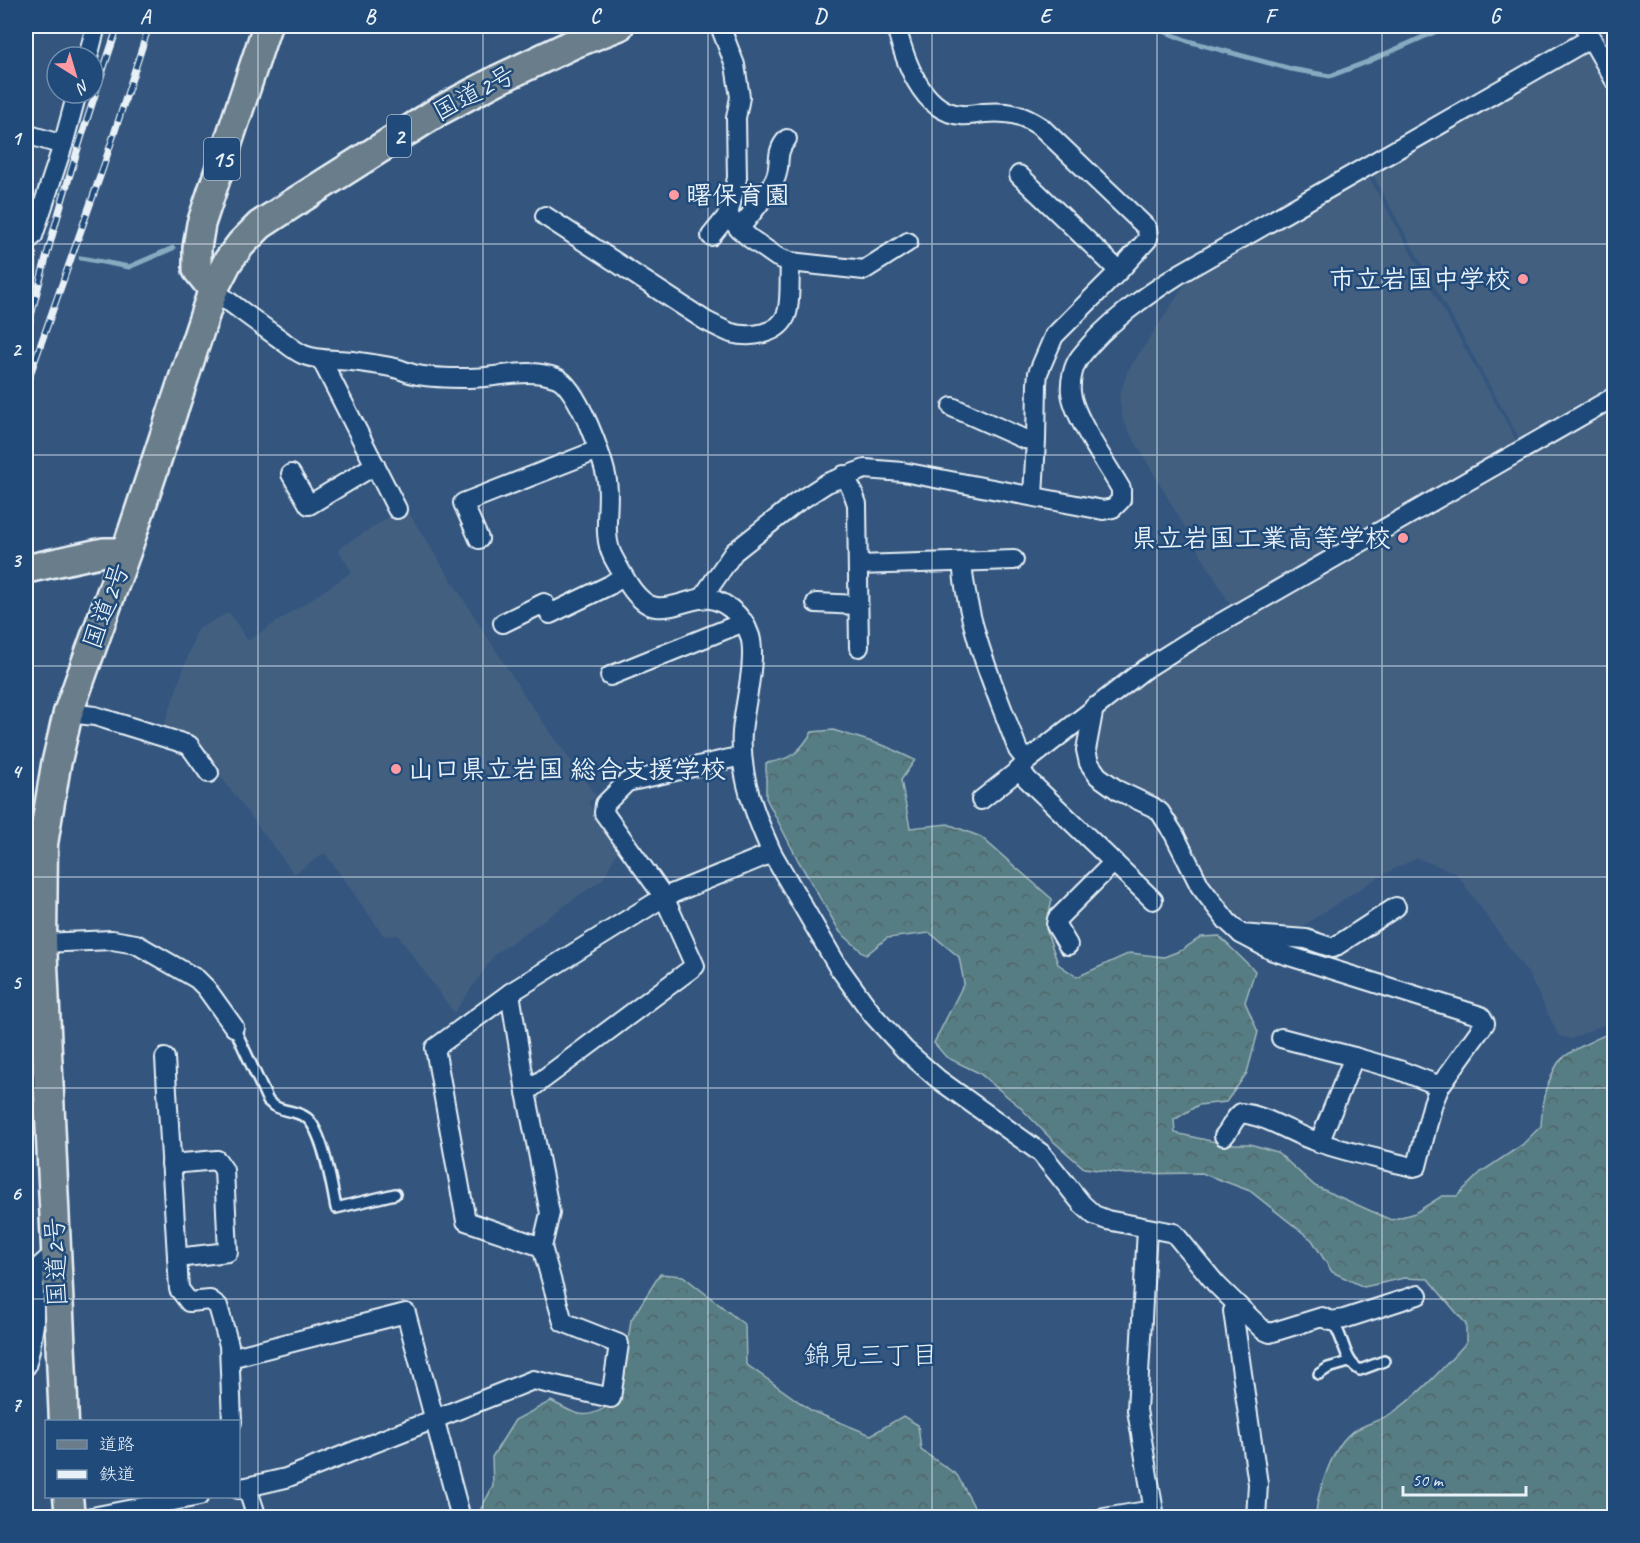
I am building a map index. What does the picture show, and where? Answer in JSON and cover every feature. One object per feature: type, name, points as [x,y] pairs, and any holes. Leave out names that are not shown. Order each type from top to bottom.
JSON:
[{"type":"highway","name":"国道2号","points":[[64,1420],[56,1252],[37,1081],[43,844],[56,765],[68,713],[126,552],[213,290],[228,261],[260,225],[439,111],[578,35],[619,26]]},
{"type":"highway","points":[[68,1498],[70,1518]]},
{"type":"main road","name":"15","points":[[213,290],[196,270],[201,224],[267,26]]},
{"type":"main road","points":[[26,569],[84,555],[126,552]]},
{"type":"street","points":[[90,45],[96,26]]},
{"type":"street","points":[[720,26],[735,65],[740,97],[736,118],[737,178],[734,222]]},
{"type":"street","points":[[896,26],[902,50],[921,87],[931,100],[946,112],[962,115],[1003,111],[1024,116],[1041,127],[1147,228],[1148,239],[1054,336],[1038,373],[1033,496]]},
{"type":"street","points":[[702,598],[734,552],[796,503],[827,483],[865,469],[903,472],[1103,510],[1113,508],[1121,500],[1121,489],[1075,410],[1071,392],[1073,371],[1078,358],[1114,322],[1142,298],[1181,273],[1587,32],[1614,78]]},
{"type":"street","points":[[29,239],[63,146],[74,105]]},
{"type":"street","points":[[26,134],[63,146]]},
{"type":"street","points":[[711,236],[762,201],[775,179],[779,168],[778,158],[781,146],[787,139]]},
{"type":"street","points":[[1019,175],[1119,271]]},
{"type":"street","points":[[545,216],[706,321],[732,333],[757,335],[771,332],[779,326],[787,314],[790,261]]},
{"type":"street","points":[[734,222],[777,257],[790,261],[864,270],[908,242]]},
{"type":"street","points":[[26,256],[26,269]]},
{"type":"street","points":[[213,290],[303,355],[396,368],[416,375],[433,377],[480,379],[517,373],[540,374],[560,379],[570,388],[583,412],[598,450],[607,480],[610,551],[623,576],[640,598],[655,607],[671,606],[702,598],[716,600],[732,610],[744,622],[750,637],[751,654],[742,732],[744,778],[772,853],[837,965],[873,1015],[905,1050],[938,1079],[1041,1153],[1082,1204],[1094,1215],[1107,1220],[1174,1233],[1237,1306],[1263,1330],[1270,1333],[1322,1317],[1332,1321],[1418,1295]]},
{"type":"street","points":[[321,359],[398,509]]},
{"type":"street","points":[[981,800],[1094,707],[1142,671],[1196,637],[1614,397]]},
{"type":"street","points":[[952,407],[1024,439],[1036,440]]},
{"type":"street","points":[[479,540],[463,503],[598,450]]},
{"type":"street","points":[[291,474],[309,505],[375,465]]},
{"type":"street","points":[[844,475],[856,504],[859,647]]},
{"type":"street","points":[[858,565],[1014,560]]},
{"type":"street","points":[[962,562],[964,589],[973,629],[1027,778],[1153,900]]},
{"type":"street","points":[[503,623],[544,603],[550,614],[610,585],[623,576]]},
{"type":"street","points":[[816,603],[858,605]]},
{"type":"street","points":[[610,676],[744,622]]},
{"type":"street","points":[[1094,707],[1086,750],[1089,763],[1098,776],[1119,791],[1160,812],[1174,834],[1200,886],[1222,915],[1241,934],[1273,951],[1481,1016],[1485,1023],[1440,1086],[1433,1103],[1417,1166],[1413,1167],[1319,1143],[1285,1130],[1257,1115],[1241,1113],[1234,1118],[1229,1131],[1224,1136]]},
{"type":"street","points":[[68,713],[94,716],[189,745],[209,773]]},
{"type":"street","points":[[526,1092],[695,966],[664,897],[604,813],[605,804],[627,782],[742,756]]},
{"type":"street","points":[[542,1247],[466,1221],[435,1048],[510,993],[664,897],[772,853]]},
{"type":"street","points":[[1068,945],[1056,925],[1057,918],[1114,861]]},
{"type":"street","points":[[1241,934],[1306,939],[1333,948],[1396,907]]},
{"type":"street","points":[[42,943],[112,940],[136,944],[197,979],[234,1027]]},
{"type":"street","points":[[257,1518],[243,1488],[286,1478],[532,1380],[611,1398],[619,1344],[563,1322],[542,1247],[550,1213],[526,1092],[510,993]]},
{"type":"street","points":[[1281,1038],[1399,1070],[1440,1086]]},
{"type":"street","points":[[1319,1143],[1353,1057]]},
{"type":"street","points":[[165,1058],[179,1289],[189,1302],[210,1300],[218,1306],[229,1345],[232,1420]]},
{"type":"street","points":[[171,1164],[217,1161],[224,1170],[228,1252],[177,1258]]},
{"type":"street","points":[[1104,1518],[1154,1514],[1137,1410],[1147,1229]]},
{"type":"street","points":[[26,1366],[34,1324],[34,1282],[41,1265],[56,1252]]},
{"type":"street","points":[[1237,1306],[1233,1311],[1258,1484],[1256,1518]]},
{"type":"street","points":[[230,1358],[406,1313],[461,1518]]},
{"type":"street","points":[[87,1518],[194,1498]]},
{"type":"lane","points":[[234,1027],[268,1101],[274,1107],[305,1117],[313,1125],[324,1152],[336,1208],[395,1194]]},
{"type":"lane","points":[[1332,1321],[1337,1327],[1349,1362],[1360,1370],[1383,1361]]},
{"type":"lane","points":[[1319,1374],[1328,1368],[1349,1362]]},
{"type":"shaded area","name":"市立岩国中学校","points":[[1614,30],[1614,384],[1519,438],[1372,174],[1606,41],[1605,36]]},
{"type":"shaded area","name":"県立岩国工業高等学校","points":[[1368,176],[1525,456],[1614,405],[1614,1020],[1571,1039],[1559,1036],[1529,975],[1456,873],[1417,858],[1380,876],[1298,929],[1250,923],[1229,910],[1205,884],[1172,810],[1106,773],[1095,758],[1093,743],[1104,713],[1122,695],[1147,676],[1239,620],[1123,421],[1119,397],[1127,372],[1187,282]]},
{"type":"shaded area","name":"山口県立岩国 総合支援学校","points":[[405,507],[528,701],[596,796],[588,803],[619,848],[603,879],[495,954],[454,1013],[398,935],[384,936],[325,853],[294,874],[195,742],[162,731],[197,630],[229,612],[248,641],[352,572],[338,549]]},
{"type":"green space","points":[[833,730],[885,746],[915,760],[901,780],[910,828],[948,824],[981,837],[1052,899],[1046,929],[1058,964],[1077,977],[1130,953],[1164,957],[1182,950],[1201,937],[1219,936],[1255,971],[1245,1002],[1258,1032],[1247,1073],[1226,1102],[1198,1105],[1174,1120],[1175,1133],[1224,1144],[1250,1144],[1277,1152],[1315,1186],[1391,1220],[1415,1213],[1442,1196],[1457,1196],[1481,1172],[1522,1145],[1541,1126],[1546,1094],[1551,1078],[1562,1058],[1614,1031],[1614,1517],[1316,1517],[1322,1483],[1339,1446],[1354,1431],[1390,1414],[1424,1387],[1466,1343],[1466,1324],[1428,1279],[1404,1278],[1364,1287],[1332,1272],[1312,1240],[1250,1191],[1202,1173],[1126,1174],[1084,1168],[1054,1142],[1020,1107],[979,1073],[946,1057],[934,1043],[964,983],[959,957],[930,933],[887,938],[866,955],[840,932],[799,862],[766,798],[766,763],[782,760],[794,754],[803,746],[812,732]]},
{"type":"green space","points":[[660,1274],[683,1276],[745,1325],[746,1364],[812,1411],[871,1435],[903,1416],[918,1425],[921,1450],[957,1475],[978,1514],[977,1518],[476,1518],[493,1486],[492,1457],[515,1420],[551,1401],[570,1411],[591,1414],[616,1401],[623,1375],[631,1320]]},
{"type":"waterway","points":[[1151,26],[1188,41],[1291,69],[1330,76],[1448,26]]},
{"type":"waterway","points":[[81,258],[129,267],[173,248]]},
{"type":"railway","points":[[26,337],[68,180],[118,26]]},
{"type":"railway","points":[[26,386],[103,168],[149,26]]},
{"type":"place","name":"曙保育園","points":[[674,195]]},
{"type":"place","name":"市立岩国中学校","points":[[1523,279]]},
{"type":"place","name":"県立岩国工業高等学校","points":[[1403,538]]},
{"type":"place","name":"山口県立岩国 総合支援学校","points":[[396,769]]},
{"type":"district","name":"錦見三丁目","points":[[871,1355]]}]
